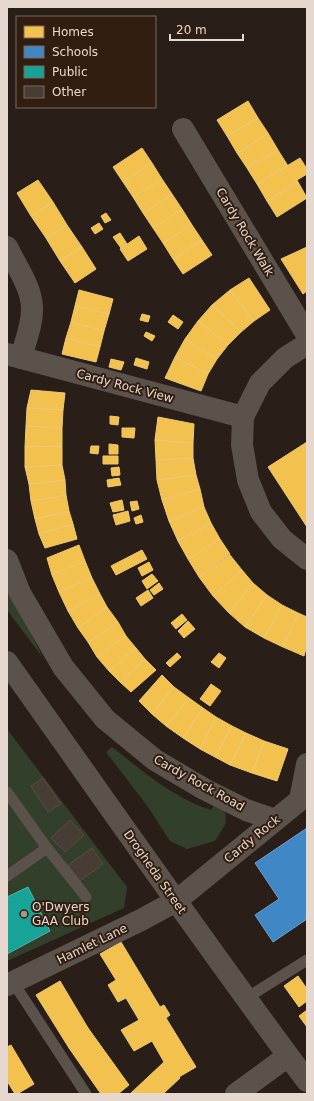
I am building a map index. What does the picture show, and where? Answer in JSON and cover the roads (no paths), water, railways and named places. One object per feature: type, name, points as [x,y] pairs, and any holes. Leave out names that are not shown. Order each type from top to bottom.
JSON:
[{"type":"street","name":"Cardy Rock Walk","points":[[183,129],[307,335]]},
{"type":"street","points":[[7,247],[28,289],[32,307],[31,321],[14,356]]},
{"type":"street","points":[[307,344],[285,358],[260,383],[243,417],[242,445],[248,480],[261,512],[282,540],[307,559]]},
{"type":"street","name":"Cardy Rock View","points":[[14,356],[243,417]]},
{"type":"street","name":"Cardy Rock Road","points":[[7,560],[20,593],[63,667],[105,718],[156,760],[204,789],[246,810],[275,820]]},
{"type":"street","name":"Drogheda Street","points":[[7,662],[246,999],[307,1081]]},
{"type":"street","name":"Cardy Rock","points":[[176,901],[275,820],[304,800],[307,764]]},
{"type":"street","name":"Hamlet Lane","points":[[10,983],[141,920],[176,901]]},
{"type":"street","points":[[236,1094],[288,1056]]},
{"type":"lane","points":[[7,792],[47,848],[86,897]]},
{"type":"lane","points":[[7,876],[47,848]]},
{"type":"lane","points":[[246,999],[307,960]]},
{"type":"lane","points":[[10,983],[86,1094]]},
{"type":"place","name":"O'Dwyers GAA Club","points":[[24,914]]}]
